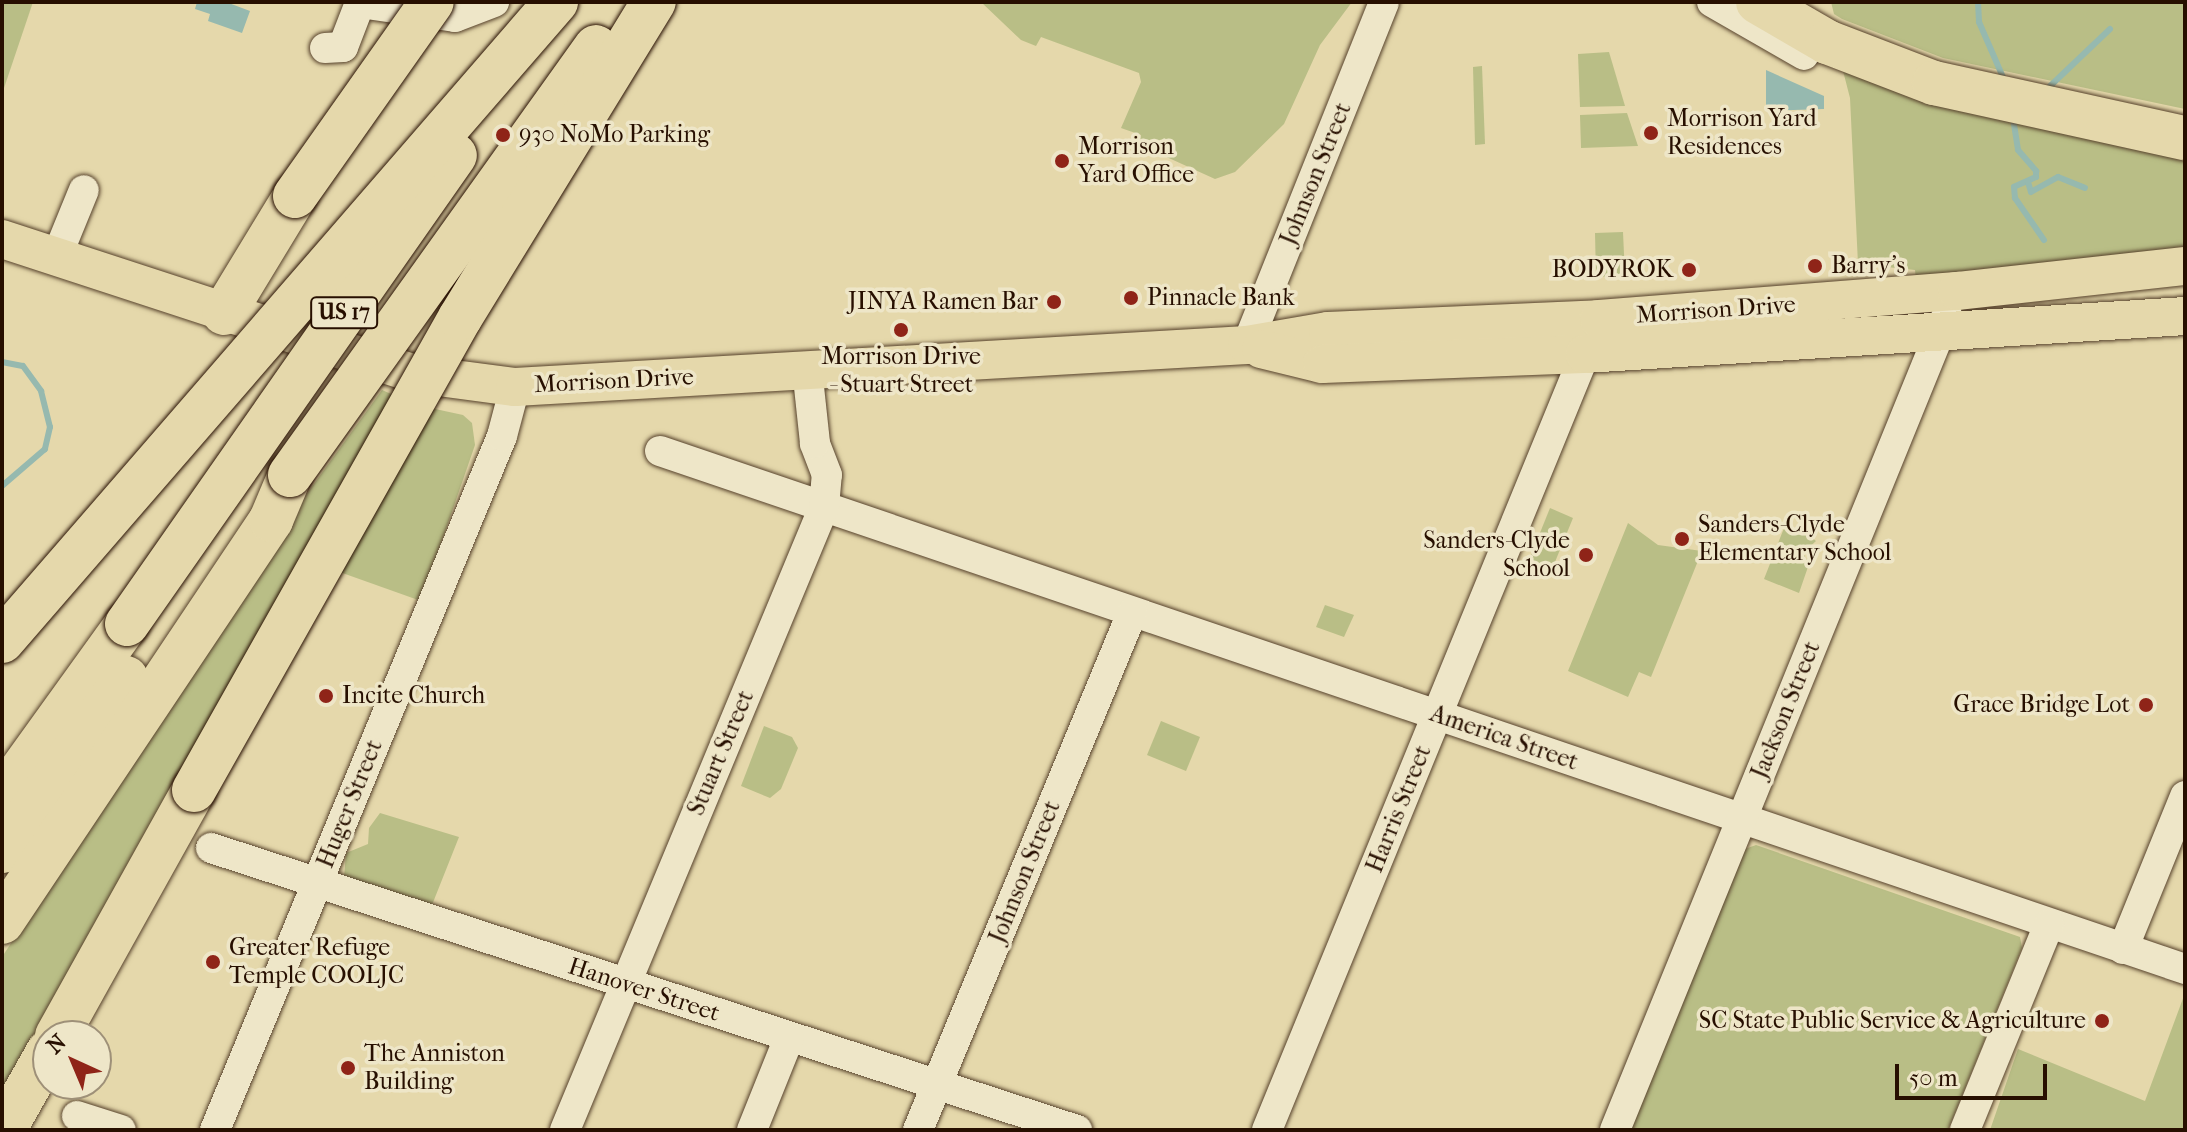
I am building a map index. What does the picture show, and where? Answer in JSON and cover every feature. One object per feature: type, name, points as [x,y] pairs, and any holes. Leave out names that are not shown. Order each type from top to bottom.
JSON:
[{"type":"highway","points":[[224,313],[295,196],[432,2]]},
{"type":"highway","points":[[2,641],[556,2]]},
{"type":"highway","name":"US 17","points":[[2,797],[127,624],[562,2]]},
{"type":"highway","name":"US 17","points":[[2,851],[249,508],[290,475],[628,2]]},
{"type":"highway","points":[[66,1020],[460,318],[654,2]]},
{"type":"highway","points":[[1758,2],[1827,42],[1934,83],[2185,138]]},
{"type":"highway","points":[[2,922],[271,520],[290,475]]},
{"type":"highway","points":[[2,775],[127,624]]},
{"type":"highway","points":[[4,1130],[32,1080]]},
{"type":"main road","name":"Morrison Drive","points":[[2,239],[416,374],[515,387],[1247,345],[1328,331],[1599,319],[1957,291],[2185,266]]},
{"type":"main road","name":"Morrison Drive","points":[[1247,345],[1322,364],[1585,354],[1942,328],[2185,316]]},
{"type":"street","points":[[325,48],[343,47],[360,3],[455,17],[494,2]]},
{"type":"street","name":"Johnson Street","points":[[1247,345],[1384,2]]},
{"type":"street","points":[[1712,2],[1804,55]]},
{"type":"street","points":[[57,256],[84,190]]},
{"type":"street","name":"Jackson Street","points":[[1615,1130],[1957,291]]},
{"type":"street","name":"Harris Street","points":[[1267,1130],[1585,354]]},
{"type":"street","name":"Stuart Street","points":[[565,1130],[824,507],[827,475],[815,443],[807,368]]},
{"type":"street","name":"Huger Street","points":[[215,1130],[502,436],[515,387]]},
{"type":"street","name":"America Street","points":[[660,451],[2185,969]]},
{"type":"street","name":"Johnson Street","points":[[918,1130],[1132,613]]},
{"type":"street","points":[[2123,949],[2185,796]]},
{"type":"street","name":"Hanover Street","points":[[211,848],[1077,1130]]},
{"type":"street","points":[[1965,1130],[2049,924]]},
{"type":"street","points":[[752,1130],[789,1038]]},
{"type":"street","points":[[77,1116],[121,1130]]},
{"type":"green space","points":[[2,2],[33,2],[2,94]]},
{"type":"green space","points":[[981,2],[1352,2],[1320,45],[1284,124],[1235,172],[1215,179],[1138,144],[1141,135],[1121,128],[1141,82],[1139,73],[1041,37],[1036,46],[1021,40]]},
{"type":"green space","points":[[1831,2],[2185,2],[2185,109],[1943,58],[1842,19],[1834,14]]},
{"type":"green space","points":[[1609,52],[1625,106],[1580,107],[1578,54]]},
{"type":"green space","points":[[1841,63],[2185,151],[2185,251],[1916,281],[1915,270],[1858,264],[1850,98]]},
{"type":"green space","points":[[1482,66],[1485,144],[1475,145],[1473,67]]},
{"type":"green space","points":[[1627,113],[1638,146],[1581,148],[1580,115]]},
{"type":"green space","points":[[1623,232],[1625,276],[1596,277],[1595,233]]},
{"type":"green space","points":[[382,390],[398,397],[50,1020],[32,1020],[32,1052],[2,1106],[2,957],[298,506]]},
{"type":"green space","points":[[426,407],[463,415],[472,423],[475,445],[421,601],[334,570]]},
{"type":"green space","points":[[1550,508],[1573,518],[1548,579],[1525,570]]},
{"type":"green space","points":[[1628,523],[1658,545],[1702,551],[1651,677],[1639,672],[1628,697],[1568,671]]},
{"type":"green space","points":[[1784,528],[1800,528],[1816,541],[1803,553],[1809,564],[1799,593],[1764,579]]},
{"type":"green space","points":[[1325,605],[1354,615],[1344,637],[1316,627]]},
{"type":"green space","points":[[1161,721],[1200,737],[1186,771],[1147,755]]},
{"type":"green space","points":[[764,726],[792,737],[798,748],[781,789],[770,798],[741,786]]},
{"type":"green space","points":[[380,813],[459,837],[430,910],[344,878],[346,853],[368,844],[369,828]]},
{"type":"green space","points":[[1756,845],[2020,937],[2022,948],[1948,1130],[1628,1130],[1745,849]]},
{"type":"green space","points":[[2185,993],[2185,1130],[1990,1130],[2018,1049],[2145,1101]]},
{"type":"water","points":[[197,2],[226,2],[250,11],[242,33],[208,21],[210,14],[195,9]]},
{"type":"water","points":[[1766,70],[1824,96],[1824,109],[1766,111]]},
{"type":"waterway","points":[[1978,2],[1979,22],[2006,84]]},
{"type":"waterway","points":[[2047,89],[2110,29]]},
{"type":"waterway","points":[[2013,118],[2018,150],[2036,171],[2036,177],[2014,187],[2015,198],[2044,240]]},
{"type":"waterway","points":[[2028,182],[2031,192],[2058,177],[2085,188]]},
{"type":"waterway","points":[[2,362],[23,366],[41,391],[50,427],[45,449],[2,486]]},
{"type":"place","name":"Morrison Yard Residences","points":[[1651,133]]},
{"type":"place","name":"930 NoMo Parking","points":[[503,135]]},
{"type":"place","name":"Morrison Yard Office","points":[[1062,161]]},
{"type":"place","name":"Barry's","points":[[1815,266]]},
{"type":"place","name":"BODYROK","points":[[1689,270]]},
{"type":"place","name":"Pinnacle Bank","points":[[1131,298]]},
{"type":"place","name":"JINYA Ramen Bar","points":[[1054,302]]},
{"type":"place","name":"Morrison Drive - Stuart Street","points":[[901,330]]},
{"type":"place","name":"Sanders-Clyde Elementary School","points":[[1682,539]]},
{"type":"place","name":"Sanders-Clyde School","points":[[1586,555]]},
{"type":"place","name":"Incite Church","points":[[326,696]]},
{"type":"place","name":"Grace Bridge Lot","points":[[2146,705]]},
{"type":"place","name":"Greater Refuge Temple COOLJC","points":[[213,962]]},
{"type":"place","name":"SC State Public Service & Agriculture","points":[[2102,1021]]},
{"type":"place","name":"The Anniston Building","points":[[348,1068]]}]
